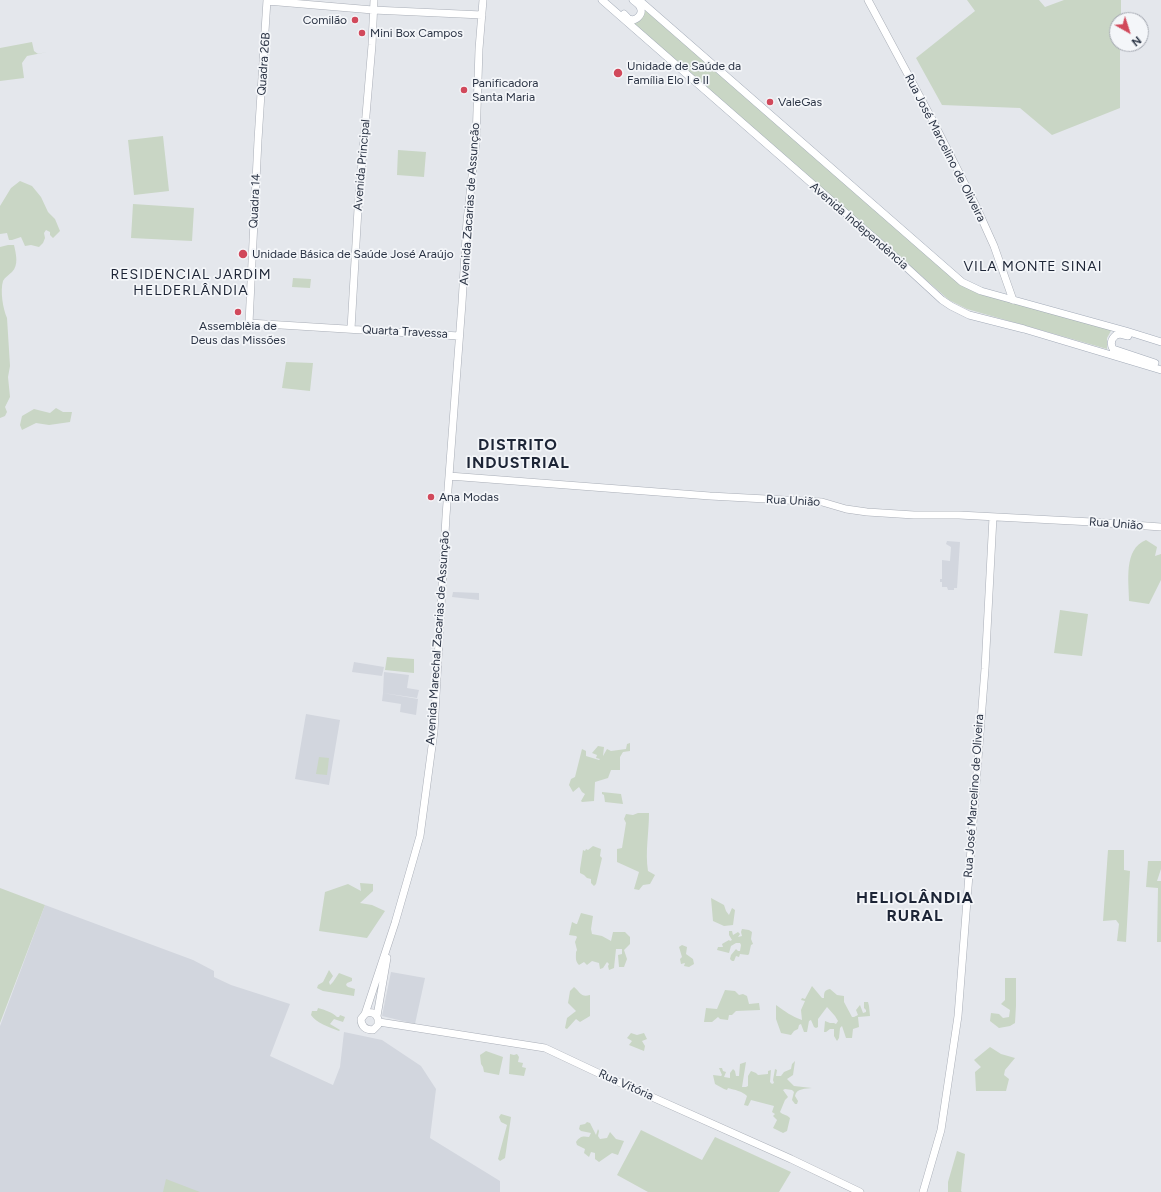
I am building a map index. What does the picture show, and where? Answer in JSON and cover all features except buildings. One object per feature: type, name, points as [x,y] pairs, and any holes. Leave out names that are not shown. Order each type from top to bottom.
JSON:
[{"type":"street","name":"Avenida Principal","points":[[351,329],[358,209],[374,0]]},
{"type":"street","name":"Avenida Zacarias de Assunção","points":[[459,336],[467,221],[476,141],[479,49],[483,0]]},
{"type":"street","name":"Avenida Independência","points":[[602,0],[881,244],[942,300],[951,306],[969,315],[1024,329],[1161,370]]},
{"type":"street","points":[[607,0],[633,20],[638,18],[642,11],[633,0]]},
{"type":"street","points":[[639,0],[956,277],[981,291],[1126,330],[1161,342]]},
{"type":"street","name":"Rua José Marcelino de Oliveira","points":[[868,0],[934,123],[975,204],[994,246],[1013,300]]},
{"type":"street","points":[[267,1],[373,10],[482,16]]},
{"type":"street","name":"Quadra 26B","points":[[259,127],[267,1]]},
{"type":"street","name":"Quadra 14","points":[[249,323],[259,127]]},
{"type":"street","name":"Quarta Travessa","points":[[249,323],[459,336]]},
{"type":"street","points":[[1161,346],[1120,334],[1116,335],[1111,341],[1111,346],[1113,349],[1161,365]]},
{"type":"street","name":"Avenida Marechal Zacarias de Assunção","points":[[366,1014],[391,936],[420,836],[434,731],[440,608],[459,336]]},
{"type":"street","name":"Rua União","points":[[449,476],[703,496],[822,502],[846,509],[867,512],[959,515],[1161,527]]},
{"type":"street","name":"Rua José Marcelino de Oliveira","points":[[922,1192],[941,1130],[958,1016],[985,669],[993,517]]},
{"type":"street","name":"Avenida Marechal Zacarias de Assunção","points":[[378,1019],[391,936]]},
{"type":"street","points":[[371,1012],[378,1019],[377,1027],[373,1030],[364,1028],[361,1022],[363,1016],[366,1014],[371,1012]]},
{"type":"street","name":"Rua Vitória","points":[[378,1019],[545,1048],[791,1159],[860,1192]]},
{"type":"shaded area","points":[[947,541],[960,542],[957,588],[954,588],[954,590],[948,590],[947,587],[942,587],[942,582],[940,582],[940,579],[942,579],[942,560],[950,561],[951,547],[946,544]]},
{"type":"shaded area","points":[[453,592],[479,593],[479,600],[452,597]]},
{"type":"shaded area","points":[[354,662],[384,667],[382,676],[352,672]]},
{"type":"shaded area","points":[[384,672],[409,675],[407,688],[419,690],[417,698],[383,693]]},
{"type":"shaded area","points":[[383,693],[418,699],[416,715],[400,712],[401,704],[382,701]]},
{"type":"shaded area","points":[[306,714],[340,720],[329,785],[295,779]]},
{"type":"shaded area","points":[[45,905],[193,960],[214,971],[214,977],[231,985],[290,1004],[270,1056],[333,1085],[340,1067],[344,1032],[382,1040],[421,1066],[436,1089],[430,1138],[500,1181],[500,1192],[0,1192],[0,1026]]},
{"type":"shaded area","points":[[391,972],[425,978],[415,1024],[382,1016]]},
{"type":"green space","points":[[967,0],[1039,0],[1045,7],[1064,0],[1121,0],[1121,12],[1109,12],[1109,52],[1120,52],[1120,108],[1052,135],[1020,108],[942,105],[916,58],[975,11]]},
{"type":"green space","points":[[646,9],[961,282],[1112,329],[1107,338],[1107,349],[967,309],[949,300],[633,23],[641,19]]},
{"type":"green space","points":[[32,42],[34,51],[38,54],[27,56],[22,63],[24,78],[0,81],[0,48]]},
{"type":"green space","points":[[163,136],[169,191],[134,195],[128,140]]},
{"type":"green space","points":[[398,150],[426,152],[424,177],[397,175]]},
{"type":"green space","points":[[20,181],[32,186],[41,197],[48,212],[55,219],[60,231],[53,238],[50,235],[50,232],[46,230],[44,233],[45,238],[43,243],[39,247],[31,245],[25,246],[21,237],[9,240],[7,233],[0,234],[0,206],[11,188]]},
{"type":"green space","points":[[133,204],[194,208],[192,241],[131,238]]},
{"type":"green space","points":[[14,245],[16,256],[16,266],[3,281],[2,285],[2,300],[7,318],[10,366],[8,377],[10,397],[5,407],[7,412],[5,416],[0,418],[0,247]]},
{"type":"green space","points":[[293,278],[311,279],[310,288],[292,287]]},
{"type":"green space","points":[[286,362],[313,363],[310,391],[282,388]]},
{"type":"green space","points":[[56,408],[63,412],[72,412],[70,422],[49,425],[36,423],[22,430],[20,425],[22,416],[34,409],[50,413]]},
{"type":"green space","points":[[1146,540],[1157,547],[1155,556],[1161,554],[1161,580],[1149,604],[1129,601],[1128,576],[1131,558],[1139,544]]},
{"type":"green space","points":[[1060,610],[1088,614],[1082,656],[1054,653]]},
{"type":"green space","points":[[387,657],[414,659],[414,673],[385,670]]},
{"type":"green space","points":[[630,743],[630,751],[623,752],[620,757],[620,770],[611,770],[608,778],[595,782],[594,801],[582,802],[581,801],[585,794],[579,787],[573,792],[569,785],[571,779],[575,777],[582,749],[586,751],[586,756],[599,760],[600,759],[596,758],[597,755],[592,753],[598,746],[604,747],[603,756],[607,749],[611,751],[626,749],[627,744]]},
{"type":"green space","points":[[319,757],[329,758],[327,775],[316,774]]},
{"type":"green space","points":[[602,792],[621,794],[623,804],[605,802]]},
{"type":"green space","points":[[638,813],[649,813],[647,864],[648,871],[655,875],[650,884],[643,885],[639,890],[634,889],[639,872],[617,862],[617,849],[622,848],[626,823],[624,819],[626,814],[633,815]]},
{"type":"green space","points":[[593,846],[601,849],[600,856],[602,858],[596,884],[594,886],[591,883],[591,879],[580,873],[583,850],[588,850]]},
{"type":"green space","points":[[1108,850],[1124,850],[1124,870],[1130,871],[1126,942],[1117,941],[1119,924],[1116,920],[1103,921]]},
{"type":"green space","points":[[1148,861],[1161,861],[1161,869],[1157,881],[1161,881],[1161,942],[1157,942],[1158,888],[1146,887]]},
{"type":"green space","points":[[360,883],[373,884],[373,891],[360,903],[372,905],[385,911],[367,938],[319,931],[325,892],[348,884],[361,891]]},
{"type":"green space","points":[[0,888],[45,905],[0,1023]]},
{"type":"green space","points":[[711,898],[724,905],[729,915],[732,908],[735,910],[733,925],[724,926],[713,921]]},
{"type":"green space","points":[[581,913],[593,916],[591,929],[592,934],[602,936],[611,941],[613,932],[625,932],[630,937],[630,944],[624,950],[627,959],[624,967],[619,967],[618,955],[622,954],[622,949],[616,949],[614,968],[609,970],[609,964],[607,962],[603,968],[600,969],[599,963],[592,961],[587,965],[584,962],[579,965],[576,959],[577,950],[575,942],[577,937],[569,935],[572,922],[577,924]]},
{"type":"green space","points":[[742,929],[752,932],[751,939],[753,944],[751,945],[748,955],[740,954],[739,957],[736,956],[734,961],[732,961],[730,959],[731,955],[736,949],[740,951],[740,943],[736,943],[731,946],[729,953],[717,950],[718,947],[723,947],[722,944],[732,940],[729,935],[729,931],[732,931],[733,935],[738,932],[740,934],[738,937],[742,936]]},
{"type":"green space","points":[[682,945],[687,947],[686,954],[693,959],[694,964],[689,967],[684,966],[685,963],[681,964],[680,959],[682,957],[679,947]]},
{"type":"green space","points":[[329,970],[333,976],[329,982],[330,985],[339,973],[352,978],[352,981],[346,985],[355,989],[354,996],[323,991],[317,988],[318,985],[323,982]]},
{"type":"green space","points":[[1005,978],[1016,978],[1015,1023],[1010,1026],[999,1028],[990,1021],[991,1013],[999,1014],[1003,1018],[1009,1017],[1010,1010],[1001,1004],[1005,1000]]},
{"type":"green space","points":[[812,986],[822,998],[824,998],[824,993],[828,989],[837,995],[844,996],[844,1002],[852,1017],[858,1015],[856,1010],[860,1005],[863,1013],[866,1012],[864,1002],[868,1002],[870,1016],[858,1017],[859,1027],[853,1029],[852,1038],[846,1038],[842,1026],[840,1028],[839,1038],[837,1041],[834,1036],[834,1029],[824,1032],[825,1021],[836,1024],[838,1021],[827,1007],[818,1019],[818,1027],[814,1027],[811,1020],[809,1021],[807,1032],[804,1032],[801,1024],[791,1035],[781,1033],[776,1019],[776,1005],[802,1020],[801,1010],[805,1001],[801,1000],[802,998],[805,999]]},
{"type":"green space","points":[[574,987],[585,996],[590,995],[590,1016],[580,1022],[576,1019],[567,1029],[565,1028],[567,1018],[576,1011],[568,1003],[570,991]]},
{"type":"green space","points":[[725,990],[735,991],[739,995],[743,994],[747,996],[749,1004],[759,1003],[760,1010],[736,1011],[732,1015],[729,1015],[728,1020],[720,1019],[718,1017],[712,1022],[704,1022],[706,1008],[717,1009]]},
{"type":"green space","points":[[318,1008],[331,1012],[337,1017],[340,1015],[345,1017],[343,1022],[334,1019],[330,1024],[340,1030],[339,1031],[313,1018],[311,1015],[312,1011],[317,1011]]},
{"type":"green space","points":[[631,1033],[637,1035],[644,1033],[647,1039],[642,1041],[645,1046],[644,1051],[629,1045],[632,1041],[627,1038]]},
{"type":"green space","points":[[990,1047],[1001,1054],[1015,1058],[1005,1070],[1004,1075],[1009,1079],[1006,1091],[976,1091],[975,1072],[981,1067],[974,1060]]},
{"type":"green space","points":[[486,1051],[503,1057],[499,1075],[484,1072],[480,1055]]},
{"type":"green space","points":[[510,1054],[517,1054],[519,1057],[518,1062],[523,1063],[522,1067],[526,1068],[524,1076],[509,1074]]},
{"type":"green space","points":[[795,1061],[793,1075],[787,1079],[794,1086],[812,1088],[802,1089],[796,1093],[795,1096],[798,1101],[797,1104],[795,1104],[792,1100],[794,1092],[792,1090],[783,1090],[788,1097],[785,1100],[780,1112],[790,1118],[787,1131],[783,1133],[773,1128],[777,1120],[773,1116],[775,1114],[772,1112],[774,1106],[751,1100],[748,1106],[744,1105],[747,1096],[745,1094],[728,1088],[727,1090],[724,1089],[715,1084],[713,1075],[722,1075],[719,1068],[722,1068],[723,1071],[726,1072],[724,1077],[730,1078],[730,1073],[733,1069],[736,1076],[739,1076],[740,1064],[746,1062],[742,1087],[748,1086],[748,1076],[751,1071],[758,1075],[768,1074],[768,1071],[771,1070],[770,1082],[772,1084],[774,1083],[773,1080],[775,1069],[777,1070],[776,1076],[781,1076],[784,1072],[791,1069],[792,1064]]},
{"type":"green space","points":[[501,1114],[511,1117],[505,1158],[500,1161],[498,1159],[507,1125],[501,1122],[499,1117]]},
{"type":"green space","points":[[587,1122],[590,1123],[596,1135],[598,1129],[598,1136],[600,1139],[607,1138],[610,1132],[616,1139],[624,1141],[618,1155],[612,1153],[599,1162],[595,1159],[595,1153],[591,1152],[589,1157],[584,1153],[585,1149],[577,1145],[576,1142],[582,1137],[589,1137],[591,1133],[581,1131],[579,1129],[580,1125]]},
{"type":"green space","points":[[641,1130],[702,1160],[715,1137],[791,1172],[779,1192],[648,1192],[617,1175]]},
{"type":"green space","points":[[957,1151],[965,1154],[962,1192],[948,1192],[948,1182]]},
{"type":"green space","points":[[166,1179],[200,1192],[163,1192]]},
{"type":"place","name":"Comilão","points":[[355,20]]},
{"type":"place","name":"Mini Box Campos","points":[[362,33]]},
{"type":"place","name":"Unidade de Saúde da Família Elo I e II","points":[[618,73]]},
{"type":"place","name":"Panificadora Santa Maria","points":[[464,90]]},
{"type":"place","name":"ValeGas","points":[[770,102]]},
{"type":"place","name":"Unidade Básica de Saúde José Araújo","points":[[243,254]]},
{"type":"place","name":"Assemblèia de Deus das Missões","points":[[238,312]]},
{"type":"place","name":"Ana Modas","points":[[431,497]]},
{"type":"district","name":"VILA MONTE SINAI","points":[[1033,267]]},
{"type":"district","name":"RESIDENCIAL JARDIM HELDERLÂNDIA","points":[[191,284]]},
{"type":"district","name":"DISTRITO INDUSTRIAL","points":[[518,454]]},
{"type":"district","name":"HELIOLÂNDIA RURAL","points":[[915,907]]}]
